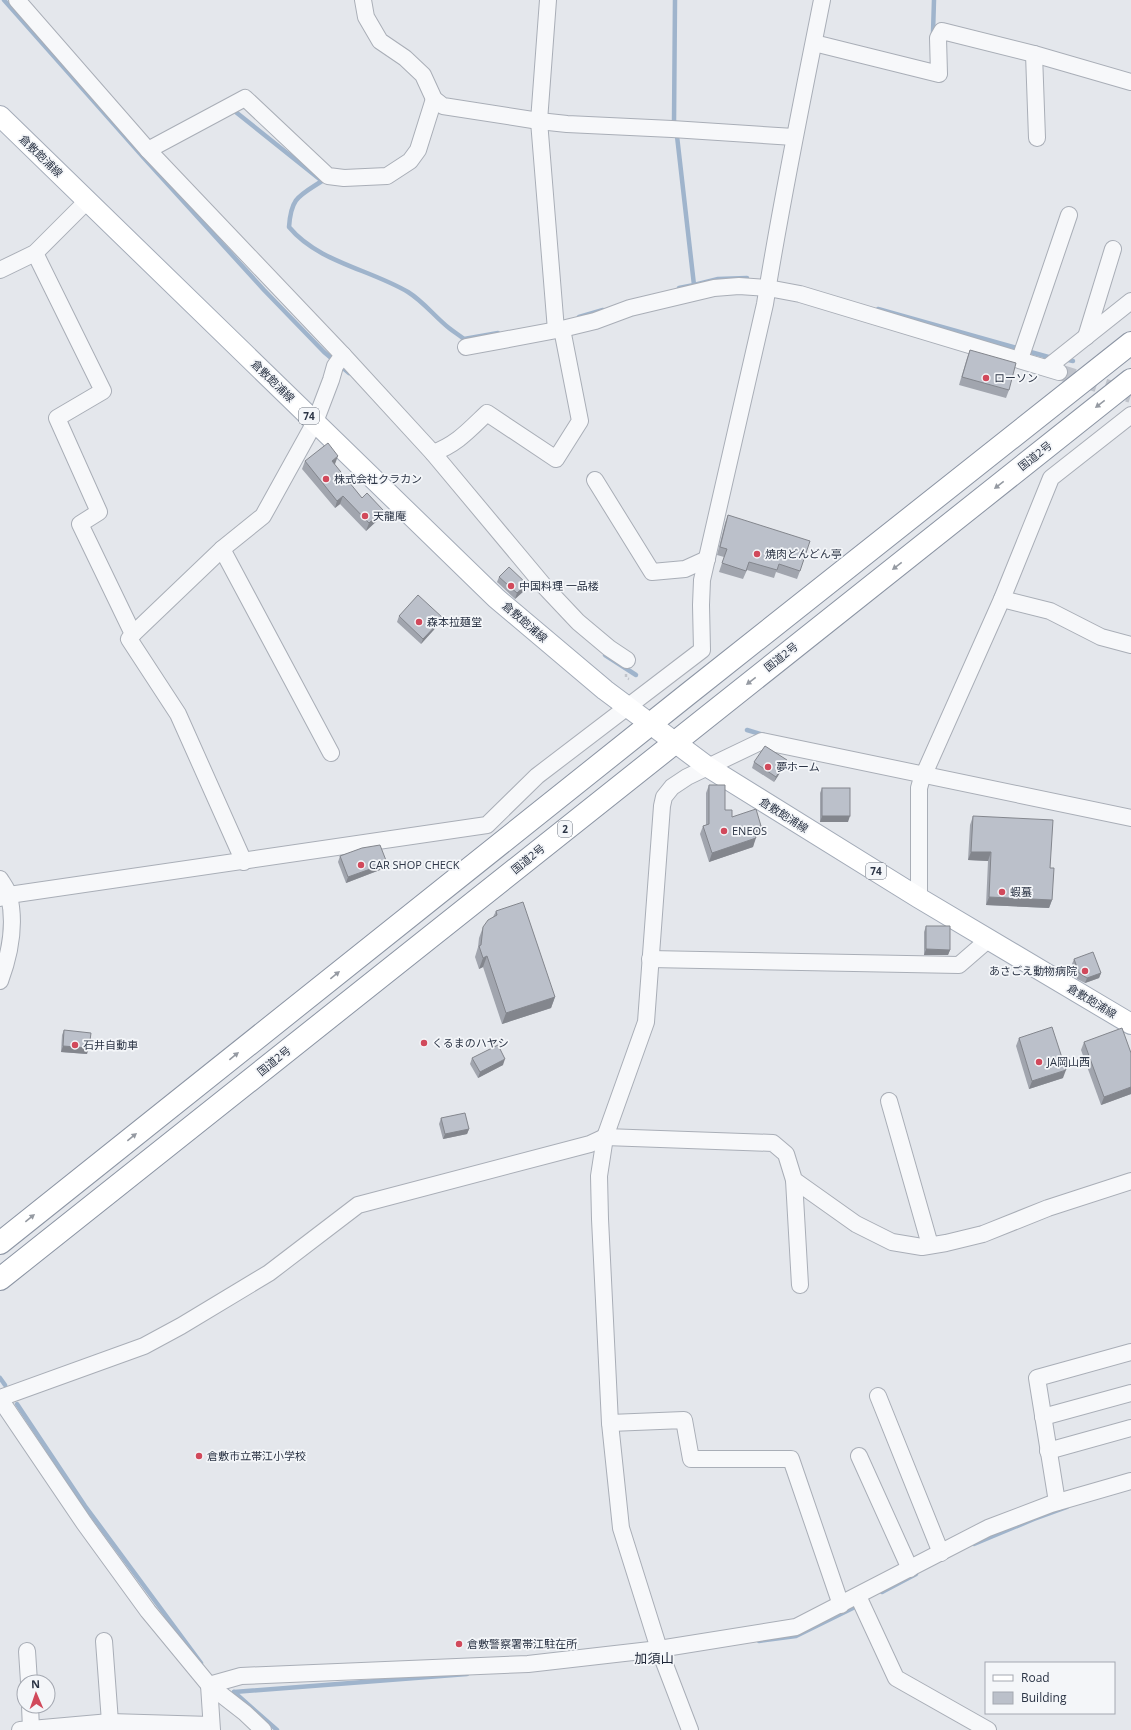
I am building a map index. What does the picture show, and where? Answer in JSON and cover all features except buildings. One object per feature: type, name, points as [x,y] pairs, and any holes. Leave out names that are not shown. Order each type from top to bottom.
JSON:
[{"type":"highway","points":[[0,1242],[1131,343]]},
{"type":"highway","name":"国道2号","points":[[0,1279],[1131,380]]},
{"type":"main road","name":"倉敷飽浦線","points":[[0,116],[496,598],[605,690],[708,767],[919,898],[1131,1024]]},
{"type":"street","points":[[17,0],[148,150],[339,359],[433,453],[545,587],[578,622],[609,648],[627,667]]},
{"type":"street","points":[[363,0],[366,17],[380,41],[405,58],[423,76],[434,99],[443,106],[539,121],[794,137]]},
{"type":"street","points":[[433,453],[447,448],[456,442],[487,413],[556,459],[580,421],[559,330],[539,121],[548,0]]},
{"type":"street","points":[[4,896],[244,862],[486,825],[537,776],[702,650],[702,580],[766,304],[794,137],[822,0]]},
{"type":"street","points":[[814,43],[938,74],[938,36],[942,30],[1034,59],[1131,82]]},
{"type":"street","points":[[1034,59],[1037,138]]},
{"type":"street","points":[[148,150],[245,98],[328,176],[344,178],[387,176],[410,162],[418,150],[434,99]]},
{"type":"street","points":[[0,270],[35,252],[88,201]]},
{"type":"street","points":[[1022,353],[1069,215]]},
{"type":"street","points":[[1086,337],[1113,249]]},
{"type":"street","points":[[35,252],[103,391],[57,418],[99,512],[80,524],[133,634]]},
{"type":"street","points":[[466,347],[559,330],[595,321],[630,308],[714,288],[739,286],[768,288],[800,294],[1056,363],[1131,300]]},
{"type":"street","points":[[244,862],[178,714],[129,639],[222,549],[263,516],[315,422],[339,359]]},
{"type":"street","points":[[919,898],[920,788],[1002,599],[1051,478],[1131,416]]},
{"type":"street","points":[[595,480],[652,572],[685,569],[707,559]]},
{"type":"street","points":[[222,549],[330,753]]},
{"type":"street","points":[[1002,599],[1050,611],[1101,637],[1131,645]]},
{"type":"street","points":[[690,1730],[659,1649],[621,1528],[610,1423],[599,1183],[605,1137],[646,1022],[662,806],[664,797],[672,787],[688,777],[762,741],[927,770],[1131,818]]},
{"type":"street","points":[[0,879],[12,928],[9,956],[0,981]]},
{"type":"street","points":[[650,959],[959,965],[989,939]]},
{"type":"street","points":[[889,1101],[930,1245]]},
{"type":"street","points":[[263,1730],[245,1713],[209,1685],[143,1604],[84,1523],[0,1398],[144,1346],[181,1326],[269,1273],[358,1205],[590,1144],[605,1137],[773,1143],[786,1154],[794,1180],[800,1285]]},
{"type":"street","points":[[794,1180],[856,1224],[892,1242],[922,1246],[946,1243],[983,1234],[1048,1208],[1131,1181]]},
{"type":"street","points":[[1057,1502],[1037,1378],[1131,1352]]},
{"type":"street","points":[[1043,1417],[1131,1393]]},
{"type":"street","points":[[878,1396],[941,1553]]},
{"type":"street","points":[[610,1423],[684,1420],[691,1459],[791,1458],[841,1605]]},
{"type":"street","points":[[1048,1451],[1131,1428]]},
{"type":"street","points":[[860,1456],[910,1569]]},
{"type":"street","points":[[209,1685],[241,1676],[528,1664],[659,1649],[796,1627],[988,1528],[1057,1502],[1131,1481]]},
{"type":"street","points":[[858,1596],[896,1678],[988,1730]]},
{"type":"street","points":[[104,1641],[110,1722]]},
{"type":"street","points":[[27,1651],[28,1674]]},
{"type":"street","points":[[28,1714],[25,1730],[110,1722],[212,1727],[209,1685]]},
{"type":"path","points":[[627,667],[626,678],[629,679]]},
{"type":"waterway","points":[[4,0],[144,158],[264,290],[324,352],[349,373]]},
{"type":"waterway","points":[[674,123],[675,0]]},
{"type":"waterway","points":[[934,0],[933,33],[936,34]]},
{"type":"waterway","points":[[232,109],[322,181],[302,194],[294,203],[289,227],[301,239],[314,249],[329,257],[393,284],[408,292],[419,300],[444,324],[464,339],[498,333]]},
{"type":"waterway","points":[[677,136],[694,285],[679,288]]},
{"type":"waterway","points":[[694,285],[718,279],[747,278]]},
{"type":"waterway","points":[[878,309],[1052,358]]},
{"type":"waterway","points":[[579,317],[603,310]]},
{"type":"waterway","points":[[1064,359],[1073,361]]},
{"type":"waterway","points":[[605,655],[636,675]]},
{"type":"waterway","points":[[747,730],[764,735]]},
{"type":"waterway","points":[[0,1378],[5,1385]]},
{"type":"waterway","points":[[17,1404],[85,1506],[201,1663]]},
{"type":"waterway","points":[[974,1544],[1067,1507]]},
{"type":"waterway","points":[[882,1592],[916,1574]]},
{"type":"waterway","points":[[759,1641],[796,1636],[859,1605]]},
{"type":"waterway","points":[[234,1692],[467,1674]]},
{"type":"waterway","points":[[234,1692],[277,1730]]},
{"type":"tunnel","points":[[1059,372],[1131,395]]},
{"type":"place","name":"ローソン","points":[[986,378]]},
{"type":"place","name":"株式会社クラカン","points":[[326,479]]},
{"type":"place","name":"天龍庵","points":[[365,516]]},
{"type":"place","name":"焼肉どんどん亭","points":[[757,554]]},
{"type":"place","name":"中国料理 一品楼","points":[[511,586]]},
{"type":"place","name":"森本拉麺堂","points":[[419,622]]},
{"type":"place","name":"夢ホーム","points":[[768,767]]},
{"type":"place","name":"ENEOS","points":[[724,831]]},
{"type":"place","name":"CAR SHOP CHECK","points":[[361,865]]},
{"type":"place","name":"蝦蟇","points":[[1002,892]]},
{"type":"place","name":"あさごえ動物病院","points":[[1085,971]]},
{"type":"place","name":"くるまのハヤシ","points":[[424,1043]]},
{"type":"place","name":"石井自動車","points":[[75,1045]]},
{"type":"place","name":"JA岡山西","points":[[1039,1062]]},
{"type":"place","name":"倉敷市立帯江小学校","points":[[199,1456]]},
{"type":"place","name":"倉敷警察署帯江駐在所","points":[[459,1644]]},
{"type":"district","name":"加須山","points":[[654,1658]]}]
